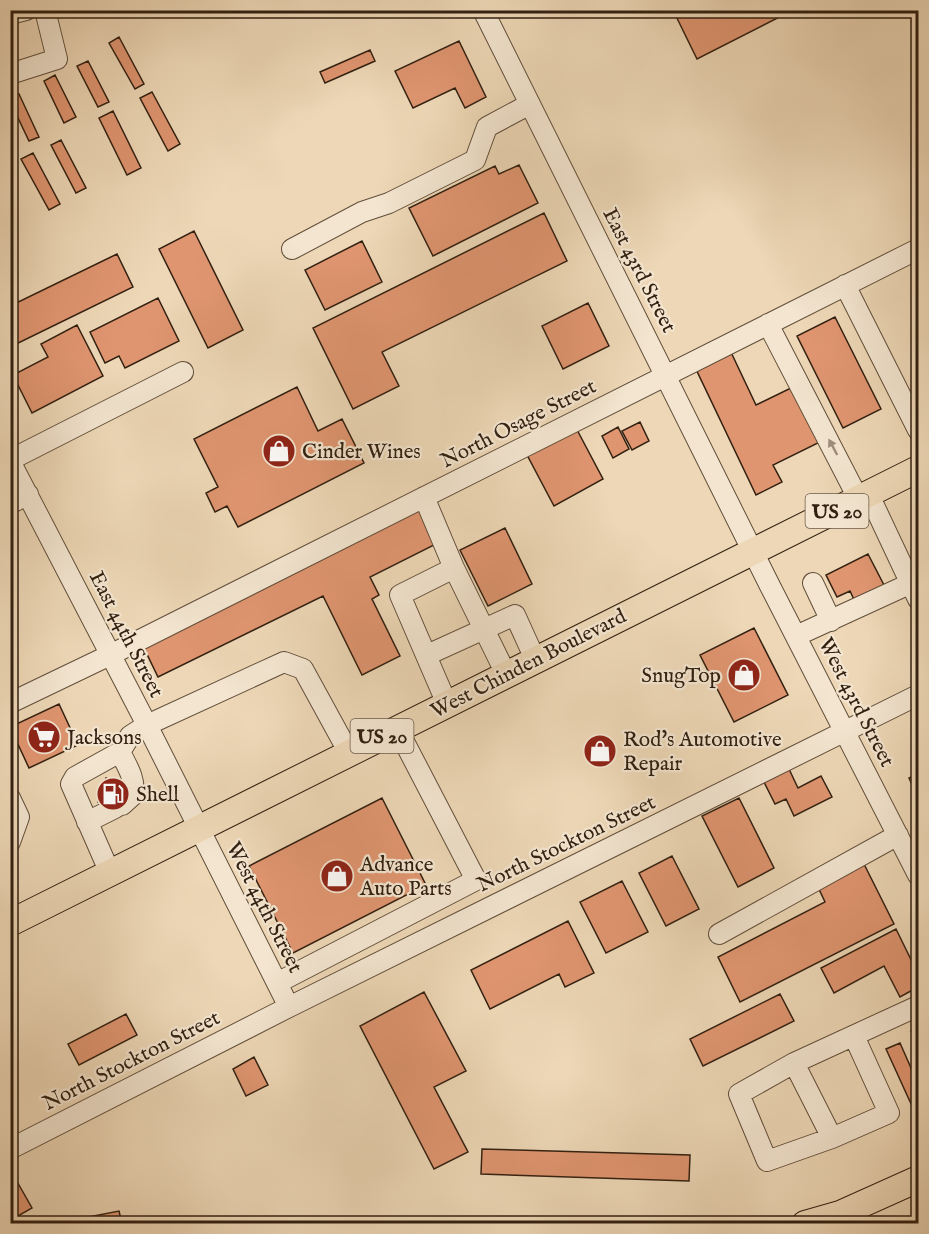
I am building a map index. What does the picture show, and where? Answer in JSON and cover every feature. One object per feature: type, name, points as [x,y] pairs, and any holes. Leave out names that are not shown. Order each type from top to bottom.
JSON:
[{"type":"main road","name":"West Chinden Boulevard","points":[[10,923],[918,469]]},
{"type":"main road","points":[[805,1224],[840,1214],[918,1179]]},
{"type":"street","points":[[10,14],[26,10]]},
{"type":"street","points":[[10,74],[57,59],[45,10]]},
{"type":"street","name":"East 43rd Street","points":[[483,10],[754,551]]},
{"type":"street","points":[[292,249],[362,212],[389,203],[475,160],[487,127],[530,104]]},
{"type":"street","name":"North Osage Street","points":[[10,703],[918,249]]},
{"type":"street","points":[[845,285],[918,430]]},
{"type":"street","points":[[768,324],[916,588],[796,636]]},
{"type":"street","points":[[10,461],[183,372]]},
{"type":"street","name":"East 44th Street","points":[[10,461],[198,829]]},
{"type":"street","points":[[10,504],[28,494]]},
{"type":"street","points":[[424,497],[454,568],[506,674]]},
{"type":"street","name":"West 43rd Street","points":[[754,551],[918,874]]},
{"type":"street","points":[[447,704],[400,594],[454,568]]},
{"type":"street","points":[[813,583],[831,621]]},
{"type":"street","points":[[427,655],[515,615],[535,659]]},
{"type":"street","points":[[110,873],[71,784],[75,777],[120,752],[130,736],[147,726],[284,662],[303,669],[349,753]]},
{"type":"street","name":"North Stockton Street","points":[[10,1149],[289,1007],[918,695]]},
{"type":"street","points":[[397,728],[492,907]]},
{"type":"street","points":[[87,822],[118,807],[133,795],[133,778],[120,752]]},
{"type":"street","points":[[10,798],[19,817],[10,842]]},
{"type":"street","name":"West 44th Street","points":[[198,829],[289,1007]]},
{"type":"street","points":[[719,934],[898,835]]},
{"type":"street","points":[[277,982],[476,880]]},
{"type":"street","points":[[854,1036],[889,1113],[832,1138],[767,1161],[739,1094],[794,1063],[918,1006]]},
{"type":"street","points":[[794,1063],[832,1138]]},
{"type":"building","points":[[673,10],[793,10],[697,59]]},
{"type":"building","points":[[119,37],[144,84],[135,89],[109,43]]},
{"type":"building","points":[[459,41],[486,97],[465,108],[455,88],[413,108],[395,71]]},
{"type":"building","points":[[370,50],[375,61],[325,83],[320,72]]},
{"type":"building","points":[[88,61],[109,102],[98,107],[77,66]]},
{"type":"building","points":[[55,75],[76,117],[64,123],[44,81]]},
{"type":"building","points":[[152,92],[180,144],[168,151],[140,98]]},
{"type":"building","points":[[19,94],[39,137],[29,141],[10,101],[10,97]]},
{"type":"building","points":[[113,111],[141,168],[127,175],[99,118]]},
{"type":"building","points":[[61,140],[86,188],[76,193],[51,145]]},
{"type":"building","points":[[33,153],[60,204],[49,210],[21,159]]},
{"type":"building","points":[[519,165],[538,203],[433,256],[409,208],[495,166],[499,174]]},
{"type":"building","points":[[544,213],[567,261],[382,352],[399,386],[353,409],[313,328]]},
{"type":"building","points":[[194,231],[243,330],[208,348],[159,249]]},
{"type":"building","points":[[362,241],[382,282],[325,310],[305,270]]},
{"type":"building","points":[[117,254],[133,287],[10,347],[10,306]]},
{"type":"building","points":[[158,298],[179,341],[125,368],[119,356],[105,363],[90,332]]},
{"type":"building","points":[[588,303],[609,346],[563,369],[542,326]]},
{"type":"building","points":[[835,317],[881,409],[843,428],[797,336]]},
{"type":"building","points":[[77,325],[103,376],[32,413],[13,375],[48,357],[41,344]]},
{"type":"building","points":[[729,348],[756,405],[795,386],[822,441],[773,465],[782,482],[756,495],[694,365]]},
{"type":"building","name":"Cinder Wines","points":[[297,387],[318,431],[342,419],[364,463],[238,527],[227,506],[215,512],[206,493],[218,487],[194,439]]},
{"type":"building","points":[[640,422],[649,441],[632,450],[622,431]]},
{"type":"building","points":[[575,426],[603,479],[554,506],[526,453]]},
{"type":"building","points":[[618,427],[629,449],[613,458],[602,436]]},
{"type":"building","points":[[423,507],[440,542],[370,577],[379,595],[372,599],[400,656],[362,675],[323,596],[158,677],[143,646]]},
{"type":"building","points":[[505,528],[532,584],[488,606],[460,550]]},
{"type":"building","points":[[868,554],[886,589],[856,604],[850,591],[837,597],[826,575]]},
{"type":"building","name":"SnugTop","points":[[754,628],[788,695],[734,722],[700,655]]},
{"type":"building","name":"Jacksons","points":[[59,704],[78,745],[29,768],[10,727]]},
{"type":"building","name":"Rod's Automotive Repair","points":[[602,739],[611,757],[598,763],[589,745]]},
{"type":"building","points":[[789,769],[798,788],[821,776],[832,797],[794,816],[786,799],[775,804],[764,782]]},
{"type":"building","points":[[918,773],[918,798],[909,778]]},
{"type":"building","name":"Shell","points":[[106,778],[129,787],[120,810],[98,802]]},
{"type":"building","name":"Advance Auto Parts","points":[[382,798],[426,885],[293,953],[249,866]]},
{"type":"building","points":[[739,798],[774,868],[738,887],[702,816]]},
{"type":"building","points":[[672,856],[699,909],[666,926],[639,873]]},
{"type":"building","points":[[863,862],[894,924],[740,1002],[718,957],[825,902],[817,885]]},
{"type":"building","points":[[622,881],[648,932],[606,953],[580,902]]},
{"type":"building","points":[[568,921],[594,973],[565,987],[559,974],[490,1009],[471,970]]},
{"type":"building","points":[[896,929],[918,974],[918,987],[900,997],[884,966],[834,993],[821,968]]},
{"type":"building","points":[[424,992],[466,1071],[434,1087],[468,1152],[434,1169],[360,1026]]},
{"type":"building","points":[[780,994],[794,1021],[703,1066],[690,1039]]},
{"type":"building","points":[[126,1014],[137,1035],[79,1065],[68,1044]]},
{"type":"building","points":[[918,1027],[918,1047],[911,1031]]},
{"type":"building","points":[[900,1043],[918,1084],[918,1103],[912,1106],[886,1049]]},
{"type":"building","points":[[254,1057],[268,1085],[246,1096],[233,1069]]},
{"type":"building","points":[[482,1149],[690,1155],[689,1181],[481,1174]]},
{"type":"building","points":[[15,1178],[32,1208],[11,1220],[10,1180]]},
{"type":"building","points":[[119,1211],[122,1224],[62,1224],[62,1222]]},
{"type":"place","name":"Cinder Wines","points":[[279,451]]},
{"type":"place","name":"SnugTop","points":[[744,675]]},
{"type":"place","name":"Jacksons","points":[[44,737]]},
{"type":"place","name":"Rod's Automotive Repair","points":[[600,751]]},
{"type":"place","name":"Shell","points":[[113,794]]},
{"type":"place","name":"Advance Auto Parts","points":[[337,876]]}]
